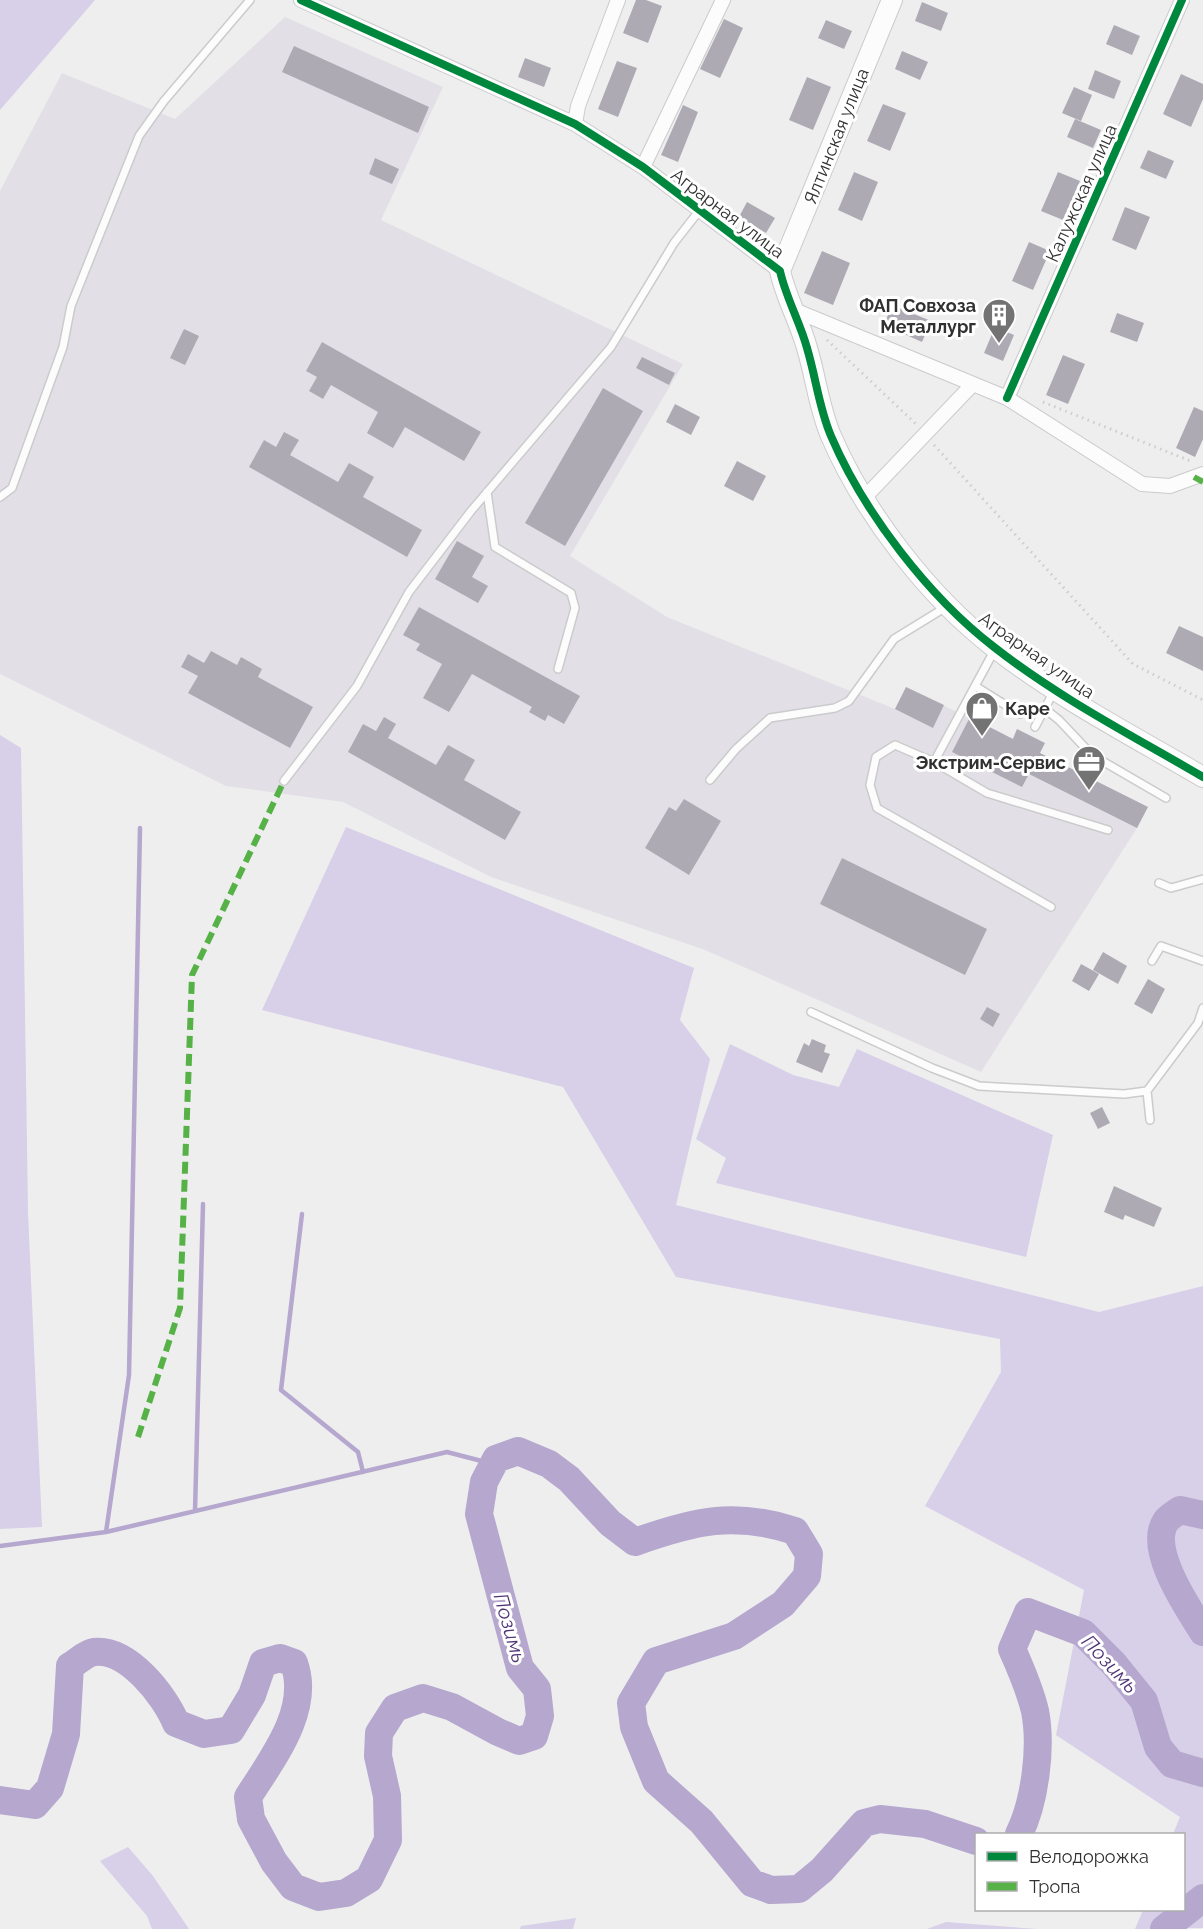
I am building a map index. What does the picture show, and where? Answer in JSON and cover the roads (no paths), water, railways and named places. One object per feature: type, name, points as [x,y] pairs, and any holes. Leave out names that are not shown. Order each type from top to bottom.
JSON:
[{"type":"street","name":"Аграрная улица","points":[[301,0],[575,124],[643,167],[780,271],[784,290],[802,314],[831,436],[865,497],[909,560],[949,606],[996,649],[1055,689],[1203,777]]},
{"type":"street","points":[[575,124],[578,106],[618,0]]},
{"type":"street","points":[[643,167],[723,0]]},
{"type":"street","name":"Ялтинская улица","points":[[780,271],[892,0]]},
{"type":"street","name":"Калужская улица","points":[[1006,398],[1182,0]]},
{"type":"street","points":[[802,314],[1006,398],[1142,484],[1170,486],[1203,474]]},
{"type":"street","points":[[865,497],[973,384]]},
{"type":"lane","points":[[0,497],[12,488],[63,346],[70,306],[139,136],[164,101],[250,0]]},
{"type":"lane","points":[[284,781],[357,686],[409,592],[487,492],[611,347],[674,243],[699,211]]},
{"type":"lane","points":[[487,492],[495,547],[571,593],[575,608],[558,669]]},
{"type":"lane","points":[[710,780],[736,749],[770,718],[823,710],[849,701],[894,639],[949,606]]},
{"type":"lane","points":[[934,762],[996,649]]},
{"type":"lane","points":[[975,686],[1020,714]]},
{"type":"lane","points":[[1035,727],[1055,689]]},
{"type":"lane","points":[[1045,709],[1059,720],[1092,755],[1166,798]]},
{"type":"lane","points":[[1051,907],[877,808],[870,785],[876,757],[895,745],[934,762],[987,793],[1108,830]]},
{"type":"lane","points":[[1159,883],[1171,888],[1203,879]]},
{"type":"lane","points":[[1152,961],[1161,946],[1203,961]]},
{"type":"lane","points":[[1150,1120],[1147,1091],[1198,1023],[1203,1008]]},
{"type":"lane","points":[[810,1012],[932,1068],[979,1086],[1124,1094],[1147,1091]]},
{"type":"waterway","points":[[0,1546],[106,1532],[129,1375],[140,828]]},
{"type":"waterway","points":[[195,1511],[203,1204]]},
{"type":"waterway","points":[[302,1214],[281,1390],[358,1452],[363,1472]]},
{"type":"waterway","name":"Позимь","points":[[0,1800],[35,1805],[50,1788],[66,1734],[70,1666],[88,1654],[107,1653],[132,1666],[154,1688],[176,1723],[204,1734],[231,1730],[252,1695],[263,1663],[280,1658],[294,1663],[298,1681],[297,1698],[293,1716],[278,1750],[248,1797],[251,1819],[274,1862],[293,1887],[319,1897],[346,1893],[369,1879],[388,1840],[387,1796],[378,1756],[379,1733],[395,1708],[423,1698],[452,1707],[519,1741],[534,1736],[540,1716],[537,1689],[520,1668],[479,1514],[484,1482],[496,1459],[518,1451],[549,1464],[569,1479],[610,1523],[635,1542],[695,1524],[733,1520],[753,1521],[795,1531],[809,1554],[807,1576],[783,1604],[734,1636],[656,1661],[631,1703],[634,1727],[656,1781],[702,1822],[752,1883],[771,1890],[799,1889],[822,1870],[864,1823],[880,1819],[925,1824],[975,1841]]},
{"type":"waterway","points":[[106,1532],[447,1452],[493,1464]]},
{"type":"waterway","name":"Позимь","points":[[1203,1515],[1180,1510],[1166,1521],[1162,1533],[1165,1562],[1180,1594],[1203,1632]]},
{"type":"waterway","name":"Позимь","points":[[1019,1833],[1033,1791],[1038,1741],[1035,1711],[1012,1649],[1028,1612],[1083,1633],[1114,1664],[1144,1701],[1158,1747],[1172,1764],[1203,1773]]},
{"type":"waterway","name":"Позимь","points":[[1164,1929],[1203,1898]]},
{"type":"place","name":"ФАП Совхоза Металлург","points":[[999,344]]},
{"type":"place","name":"Каре","points":[[982,737]]},
{"type":"place","name":"Экстрим-Сервис","points":[[1089,791]]}]
